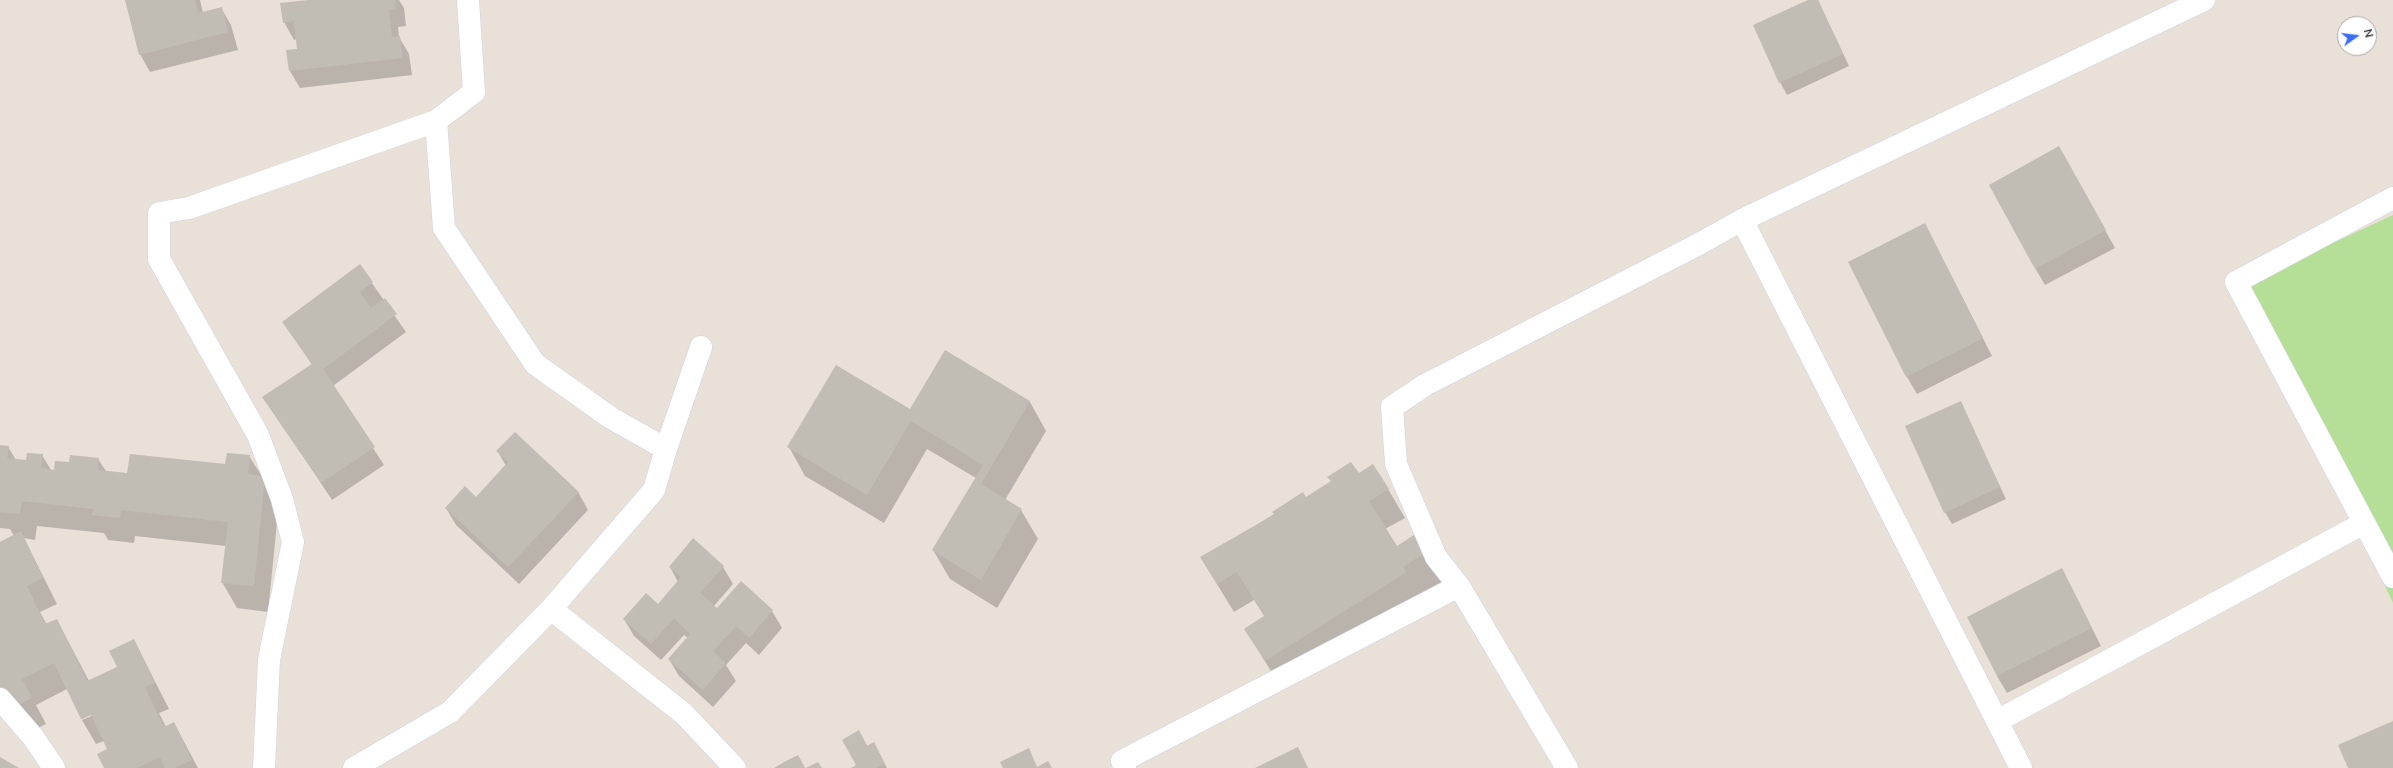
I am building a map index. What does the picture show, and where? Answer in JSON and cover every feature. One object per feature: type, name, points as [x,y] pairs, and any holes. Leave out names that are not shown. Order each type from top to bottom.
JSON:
[{"type":"street","points":[[264,768],[269,660],[293,542],[282,499],[258,435],[159,259],[159,213],[189,208],[436,121],[474,92],[468,0]]},
{"type":"street","points":[[1567,768],[1459,586],[1436,557],[1396,464],[1392,407],[1425,385],[1697,245],[1742,220],[2204,0]]},
{"type":"street","points":[[436,121],[444,228],[534,364],[611,418],[666,449]]},
{"type":"street","points":[[2393,198],[2236,282],[2393,577]]},
{"type":"street","points":[[1742,220],[2022,768]]},
{"type":"street","points":[[354,768],[450,712],[551,609],[654,490],[666,449],[701,347]]},
{"type":"street","points":[[1997,720],[2364,522]]},
{"type":"street","points":[[1126,768],[1122,762],[1459,586]]},
{"type":"street","points":[[551,609],[684,714],[735,768]]},
{"type":"street","points":[[0,699],[33,737],[54,768]]},
{"type":"green space","points":[[2393,215],[2393,603],[2245,284]]},
{"type":"building","points":[[125,0],[195,0],[198,13],[222,7],[228,32],[139,55]]},
{"type":"building","points":[[309,0],[395,0],[396,9],[389,10],[392,37],[400,36],[403,58],[289,71],[286,50],[297,49],[294,21],[283,23],[280,3]]},
{"type":"building","points":[[1808,0],[1818,0],[1843,54],[1779,83],[1753,25]]},
{"type":"building","points":[[2059,146],[2106,230],[2035,269],[1989,185]]},
{"type":"building","points":[[1925,223],[1983,338],[1906,377],[1848,262]]},
{"type":"building","points":[[360,264],[373,282],[360,292],[371,308],[385,298],[397,314],[323,369],[375,447],[321,483],[262,397],[312,364],[282,322]]},
{"type":"building","points":[[945,350],[1030,401],[981,484],[1022,509],[981,580],[932,550],[983,465],[911,421],[867,495],[787,447],[836,365],[910,409]]},
{"type":"building","points":[[1961,401],[2000,487],[1944,513],[1905,426]]},
{"type":"building","points":[[515,432],[579,492],[508,567],[445,508],[465,486],[476,497],[508,462],[496,451]]},
{"type":"building","points":[[0,445],[9,446],[7,458],[26,460],[27,453],[43,454],[41,468],[54,470],[55,461],[69,462],[70,455],[99,458],[98,470],[127,473],[130,454],[225,464],[227,453],[250,455],[248,474],[265,476],[254,586],[221,583],[228,522],[121,510],[120,518],[92,515],[93,509],[22,501],[20,514],[0,512]]},
{"type":"building","points":[[1351,462],[1359,473],[1373,464],[1389,489],[1369,501],[1397,546],[1417,533],[1428,551],[1403,567],[1406,572],[1402,575],[1265,661],[1244,629],[1264,616],[1237,572],[1217,584],[1200,557],[1274,514],[1272,512],[1303,492],[1306,497],[1331,481],[1327,477]]},
{"type":"building","points":[[21,531],[43,578],[27,586],[45,624],[57,619],[87,681],[117,667],[109,651],[134,639],[155,683],[145,687],[164,727],[174,722],[192,760],[174,768],[165,768],[160,757],[137,768],[104,768],[97,754],[107,749],[91,715],[81,719],[54,663],[22,679],[32,698],[9,709],[0,690],[0,542]]},
{"type":"building","points":[[693,538],[724,566],[700,593],[717,608],[741,581],[773,610],[749,638],[736,626],[713,651],[726,663],[703,690],[668,659],[690,634],[674,618],[651,644],[623,619],[646,593],[658,604],[681,577],[669,567]]},
{"type":"building","points":[[2062,568],[2092,628],[1997,676],[1967,617]]},
{"type":"building","points":[[2393,721],[2393,768],[2348,768],[2338,745]]},
{"type":"building","points":[[859,730],[867,746],[874,742],[885,764],[877,768],[851,768],[856,765],[842,740]]},
{"type":"building","points":[[1298,747],[1308,768],[1255,768]]},
{"type":"building","points":[[1029,748],[1037,767],[1048,761],[1052,768],[1003,768],[1000,762]]},
{"type":"building","points":[[798,755],[805,768],[774,768],[786,761]]},
{"type":"building","points":[[0,757],[19,768],[0,768]]},
{"type":"building","points":[[818,762],[822,768],[806,768]]}]
